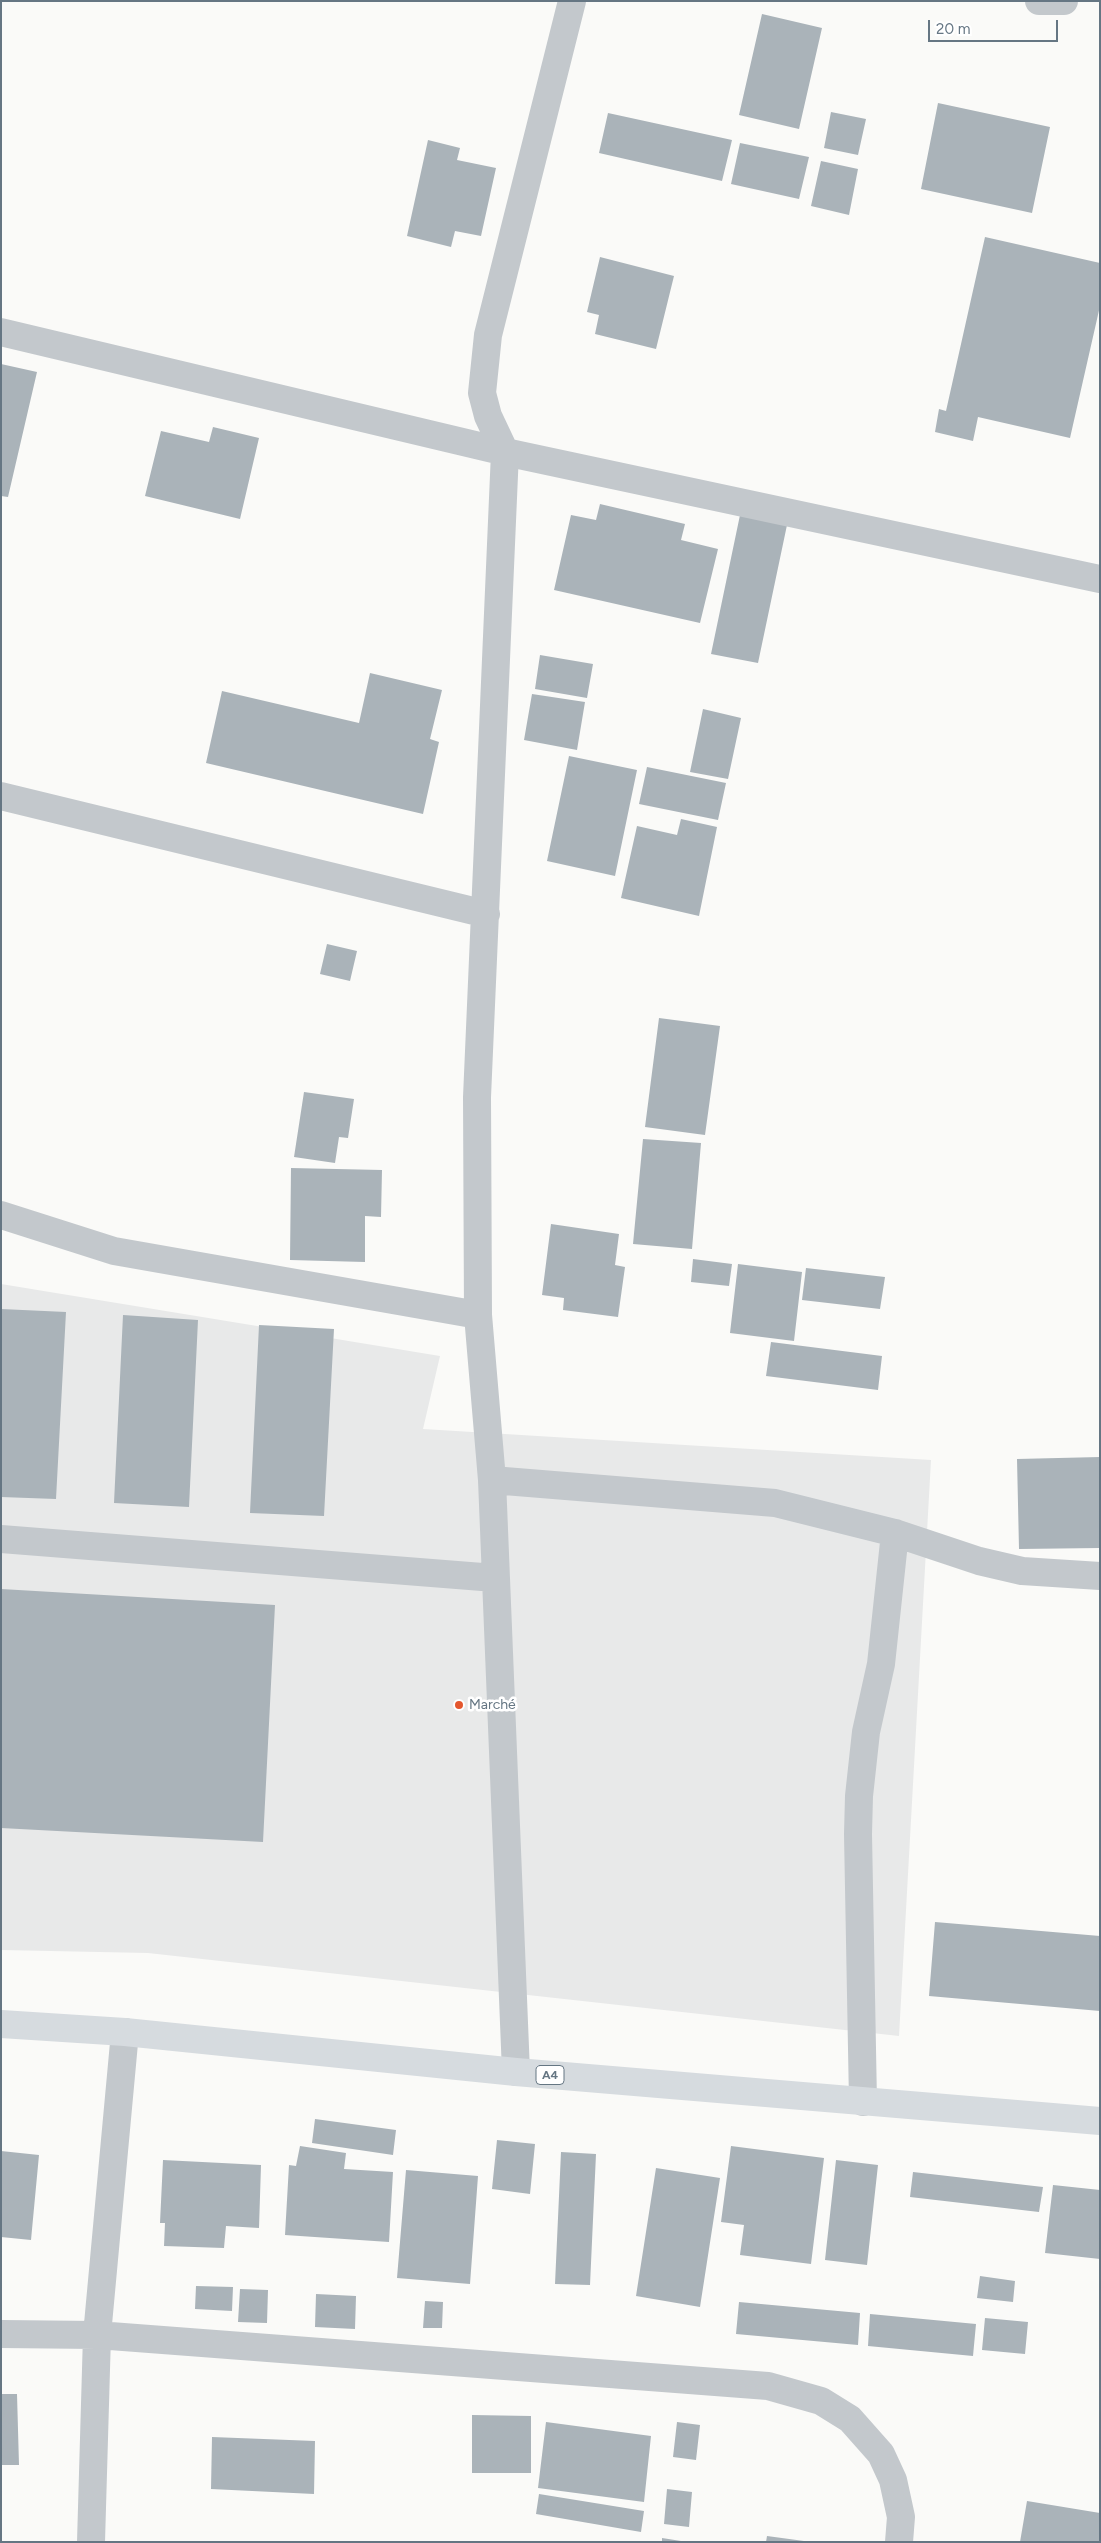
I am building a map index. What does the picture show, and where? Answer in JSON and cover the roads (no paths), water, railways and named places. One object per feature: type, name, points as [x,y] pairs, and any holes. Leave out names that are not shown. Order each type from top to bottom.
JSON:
[{"type":"main road","name":"A4","points":[[1,2024],[125,2032],[516,2072],[1100,2121]]},
{"type":"street","points":[[516,2072],[492,1480],[478,1315],[477,1098],[505,452],[488,416],[482,393],[488,335],[572,1]]},
{"type":"street","points":[[1038,1],[1064,1]]},
{"type":"street","points":[[1,332],[505,452],[1100,579]]},
{"type":"street","points":[[1,796],[486,914]]},
{"type":"street","points":[[1,1215],[114,1251],[478,1315]]},
{"type":"street","points":[[492,1480],[775,1502],[895,1533],[979,1561],[1022,1571],[1100,1576]]},
{"type":"street","points":[[863,2102],[859,1796],[866,1732],[881,1664],[895,1533]]},
{"type":"street","points":[[1,1539],[496,1578]]},
{"type":"street","points":[[91,2542],[97,2335],[125,2032]]},
{"type":"street","points":[[1,2334],[97,2335],[768,2386],[821,2401],[850,2419],[881,2454],[893,2480],[901,2517],[899,2542]]},
{"type":"place","name":"Marché","points":[[459,1705]]}]
